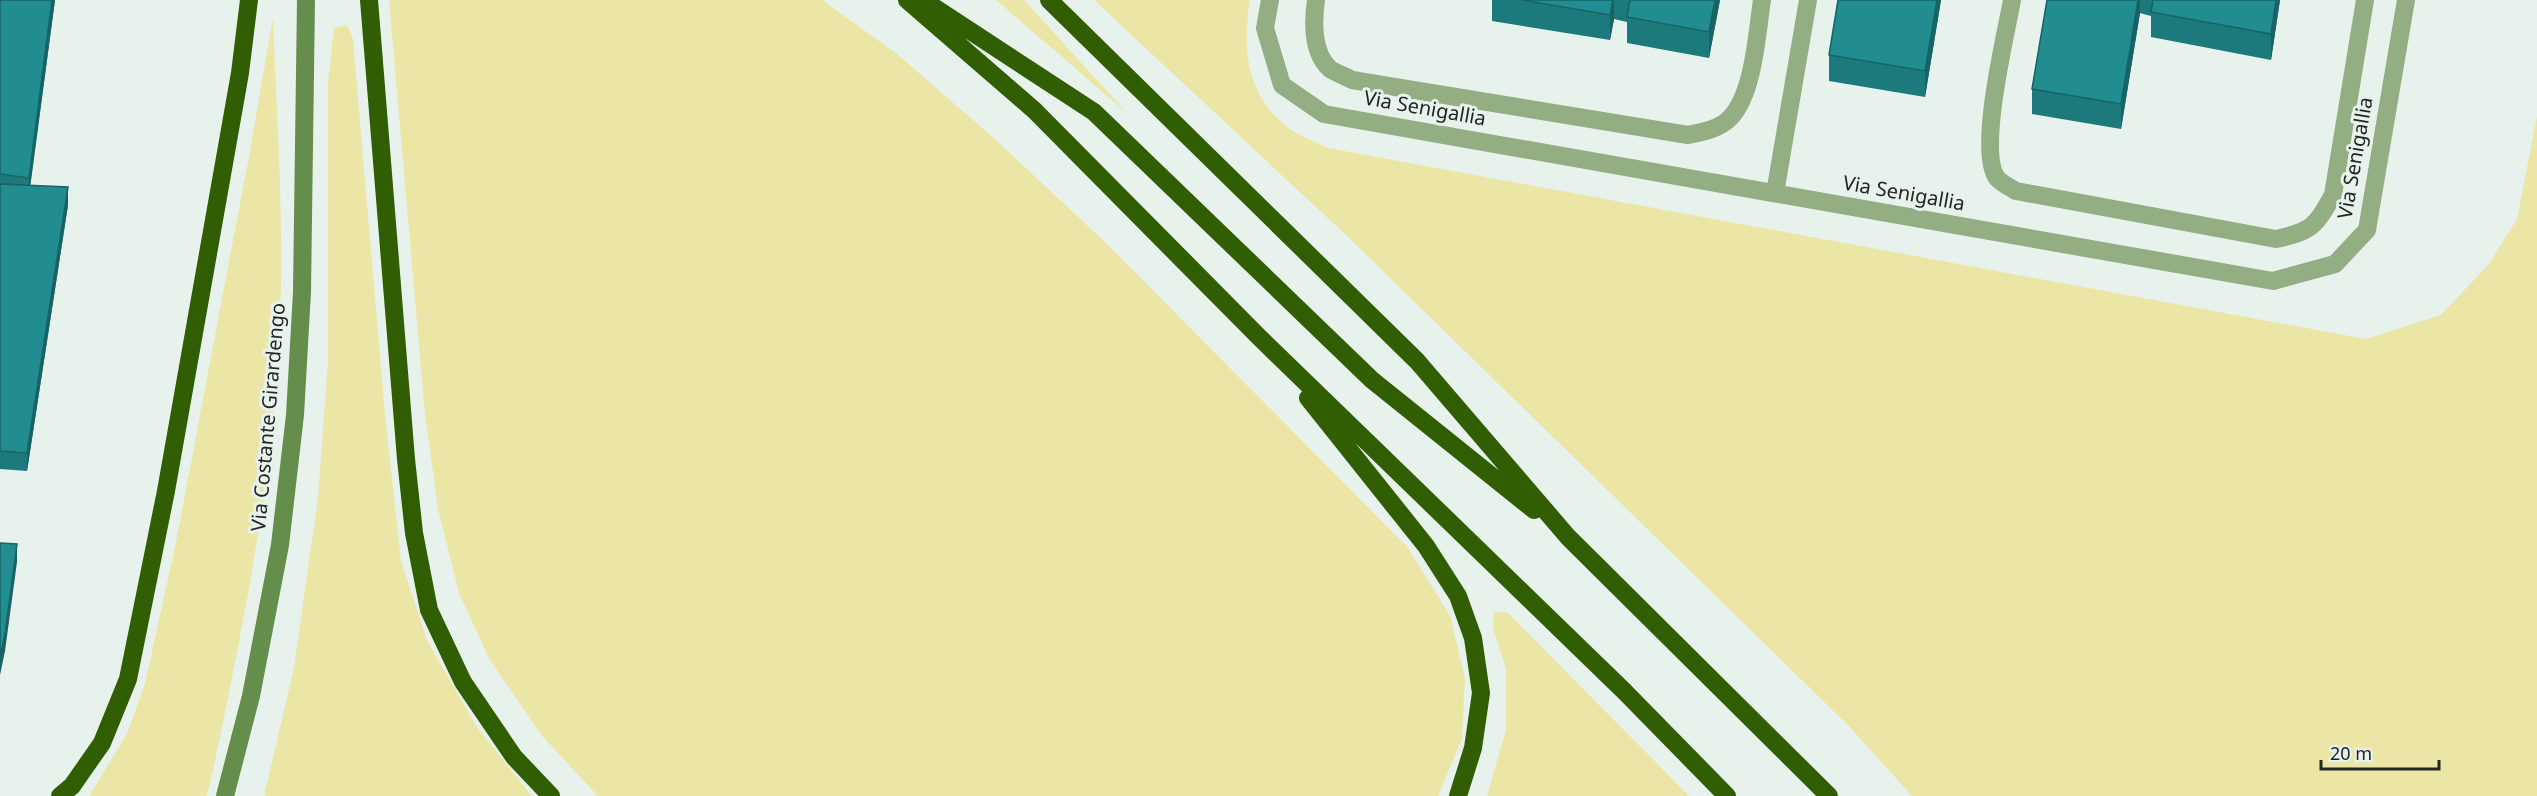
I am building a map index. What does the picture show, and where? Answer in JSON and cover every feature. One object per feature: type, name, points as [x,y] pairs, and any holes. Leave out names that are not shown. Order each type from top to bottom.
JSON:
[{"type":"highway","points":[[60,796],[72,786],[102,743],[128,679],[166,491],[240,73],[249,0]]},
{"type":"highway","points":[[369,0],[406,459],[414,533],[429,610],[463,682],[514,757],[551,796]]},
{"type":"highway","points":[[907,0],[1034,110],[1260,338],[1624,691],[1727,796]]},
{"type":"highway","points":[[923,0],[1094,112],[1372,380],[1568,537]]},
{"type":"highway","points":[[1049,0],[1417,361],[1568,537],[1829,796]]},
{"type":"highway","points":[[1260,338],[1426,546],[1458,596],[1473,638],[1481,693],[1473,748],[1458,796]]},
{"type":"street","name":"Via Costante Girardengo","points":[[225,796],[251,696],[280,545],[295,415],[302,280],[306,0]]},
{"type":"lane","name":"Via Senigallia","points":[[1270,0],[1265,28],[1282,85],[1324,114],[2273,281],[2335,264],[2367,230],[2406,0]]},
{"type":"lane","points":[[1316,0],[1313,23],[1321,54],[1330,69],[1352,80],[1688,135],[1710,130],[1731,117],[1744,95],[1762,0]]},
{"type":"lane","points":[[1775,193],[1808,0]]},
{"type":"lane","points":[[2012,0],[1991,120],[1990,156],[1997,178],[2016,191],[2276,239],[2303,233],[2319,220],[2333,195],[2365,0]]},
{"type":"shaded area","points":[[389,0],[822,0],[897,54],[996,140],[1108,245],[1408,548],[1450,616],[1465,677],[1462,739],[1438,796],[598,796],[542,736],[490,660],[459,593],[438,509],[425,414]]},
{"type":"shaded area","points":[[996,0],[1024,0],[1127,113]]},
{"type":"shaded area","points":[[1094,0],[1250,0],[1247,53],[1255,85],[1273,114],[1287,127],[1328,148],[2366,339],[2441,315],[2489,264],[2517,219],[2537,116],[2537,796],[1912,796],[1849,726],[1348,237]]},
{"type":"shaded area","points":[[273,18],[281,270],[274,409],[252,571],[210,785],[206,796],[89,796],[127,734],[145,684],[176,542]]},
{"type":"shaded area","points":[[347,25],[353,39],[385,415],[401,561],[427,640],[476,726],[532,796],[264,796],[294,668],[318,498],[328,360],[328,81],[334,28]]},
{"type":"shaded area","points":[[1494,612],[1507,612],[1689,796],[1487,796],[1506,730],[1506,669],[1493,628]]},
{"type":"building","points":[[0,0],[52,0],[29,178],[0,174]]},
{"type":"building","points":[[1522,0],[1613,0],[1610,15]]},
{"type":"building","points":[[1630,0],[1715,0],[1709,32],[1627,17]]},
{"type":"building","points":[[1838,0],[1937,0],[1925,71],[1829,55]]},
{"type":"building","points":[[2047,0],[2138,0],[2121,104],[2032,89]]},
{"type":"building","points":[[2153,0],[2276,0],[2271,34],[2151,12]]},
{"type":"building","points":[[0,184],[68,187],[27,453],[0,451]]},
{"type":"building","points":[[0,543],[17,544],[0,657]]}]
